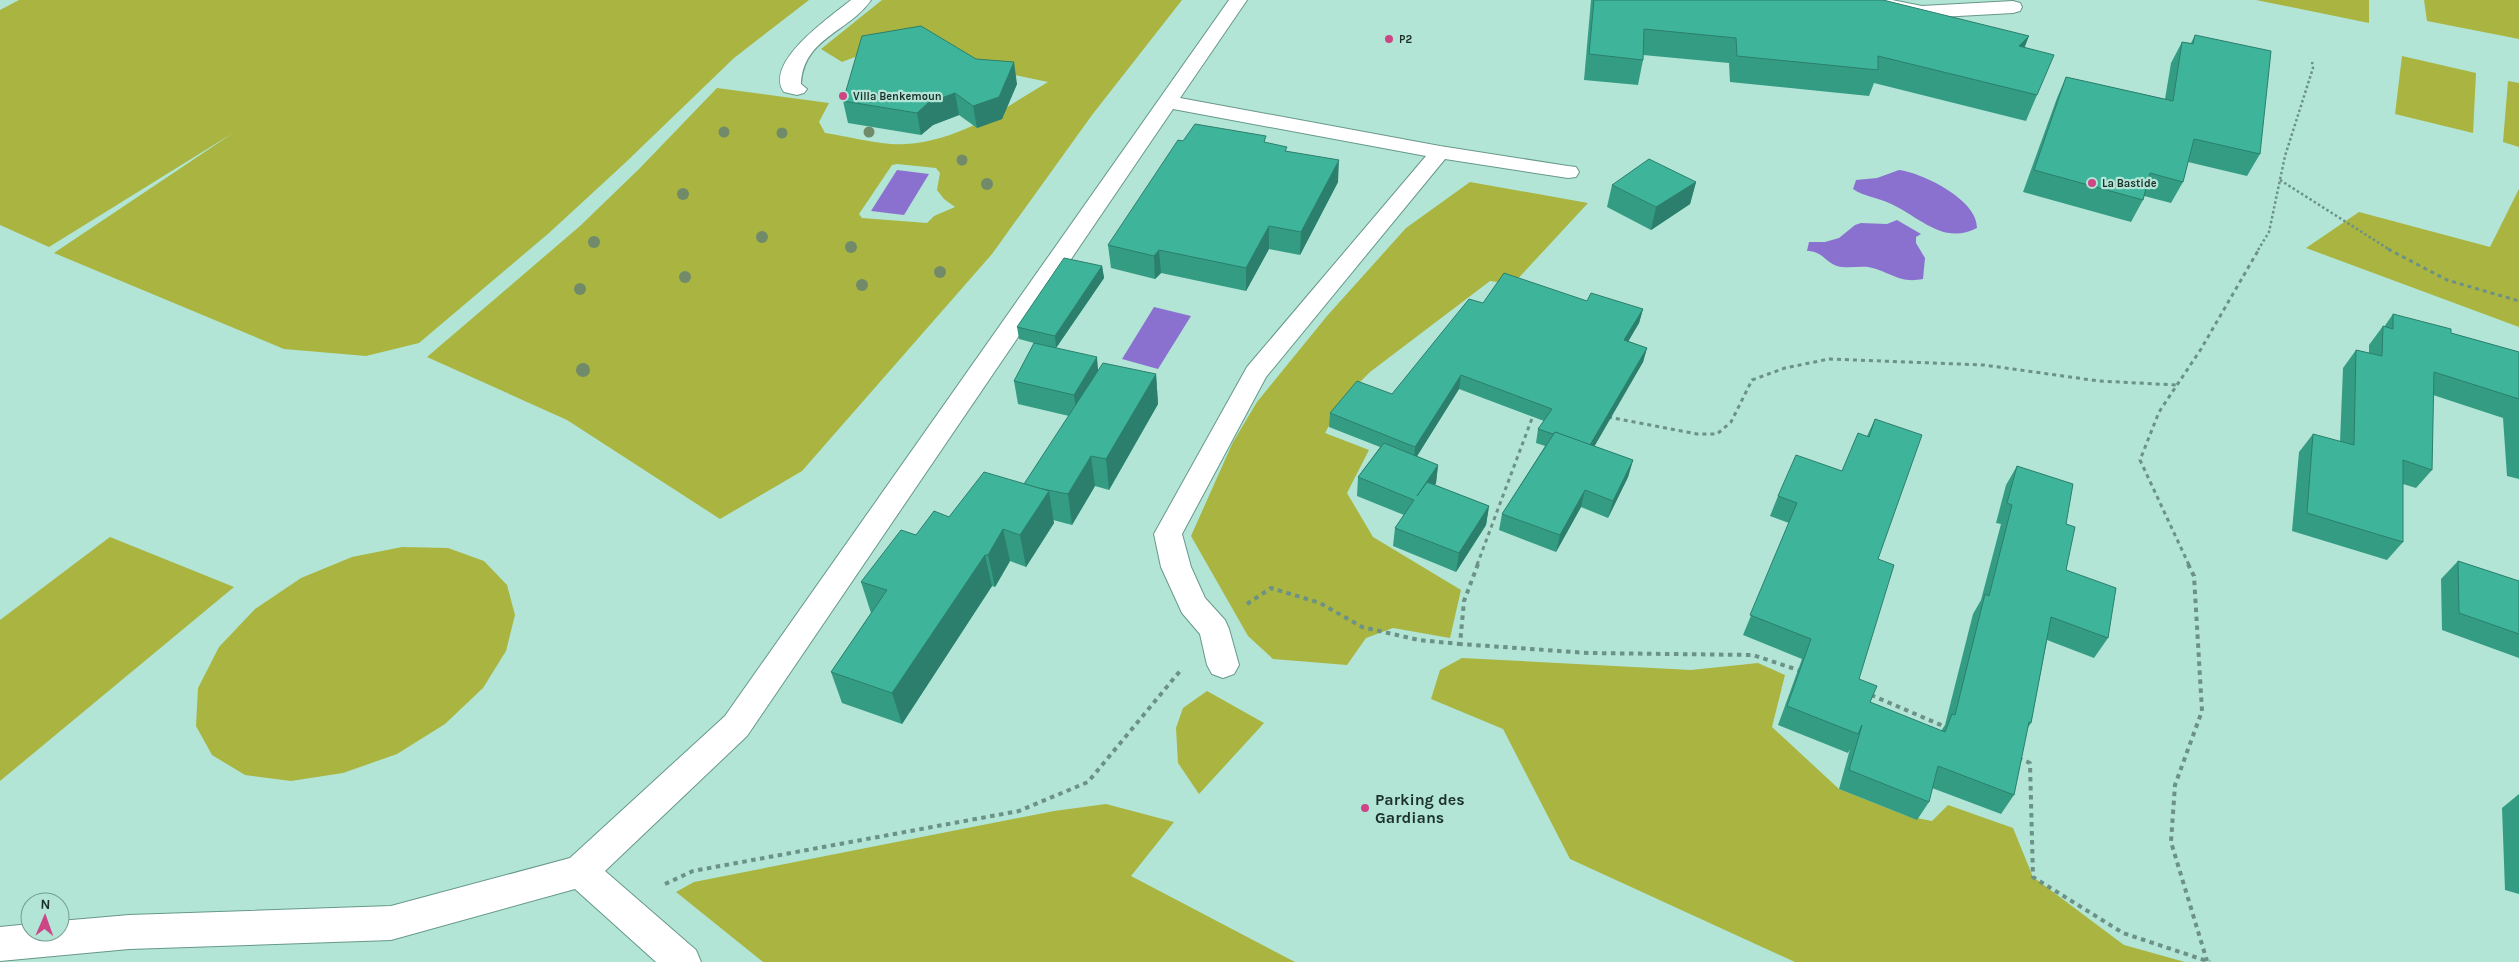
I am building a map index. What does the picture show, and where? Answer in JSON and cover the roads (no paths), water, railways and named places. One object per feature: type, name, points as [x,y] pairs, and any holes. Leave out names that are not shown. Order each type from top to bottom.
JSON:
[{"type":"street","points":[[797,89],[791,88],[792,70],[802,50],[862,0]]},
{"type":"street","points":[[0,944],[129,932],[391,923],[580,871],[736,726],[1238,0]]},
{"type":"street","points":[[1866,0],[1922,12],[2013,7]]},
{"type":"street","points":[[1168,102],[1440,152],[1568,172]]},
{"type":"street","points":[[1223,665],[1214,629],[1193,605],[1176,567],[1168,534],[1256,373],[1440,152]]},
{"type":"street","points":[[580,871],[683,962]]},
{"type":"place","name":"P2","points":[[1389,39]]},
{"type":"place","name":"Villa Benkemoun","points":[[843,96]]},
{"type":"place","name":"La Bastide","points":[[2092,183]]},
{"type":"place","name":"Parking des Gardians","points":[[1365,808]]}]
